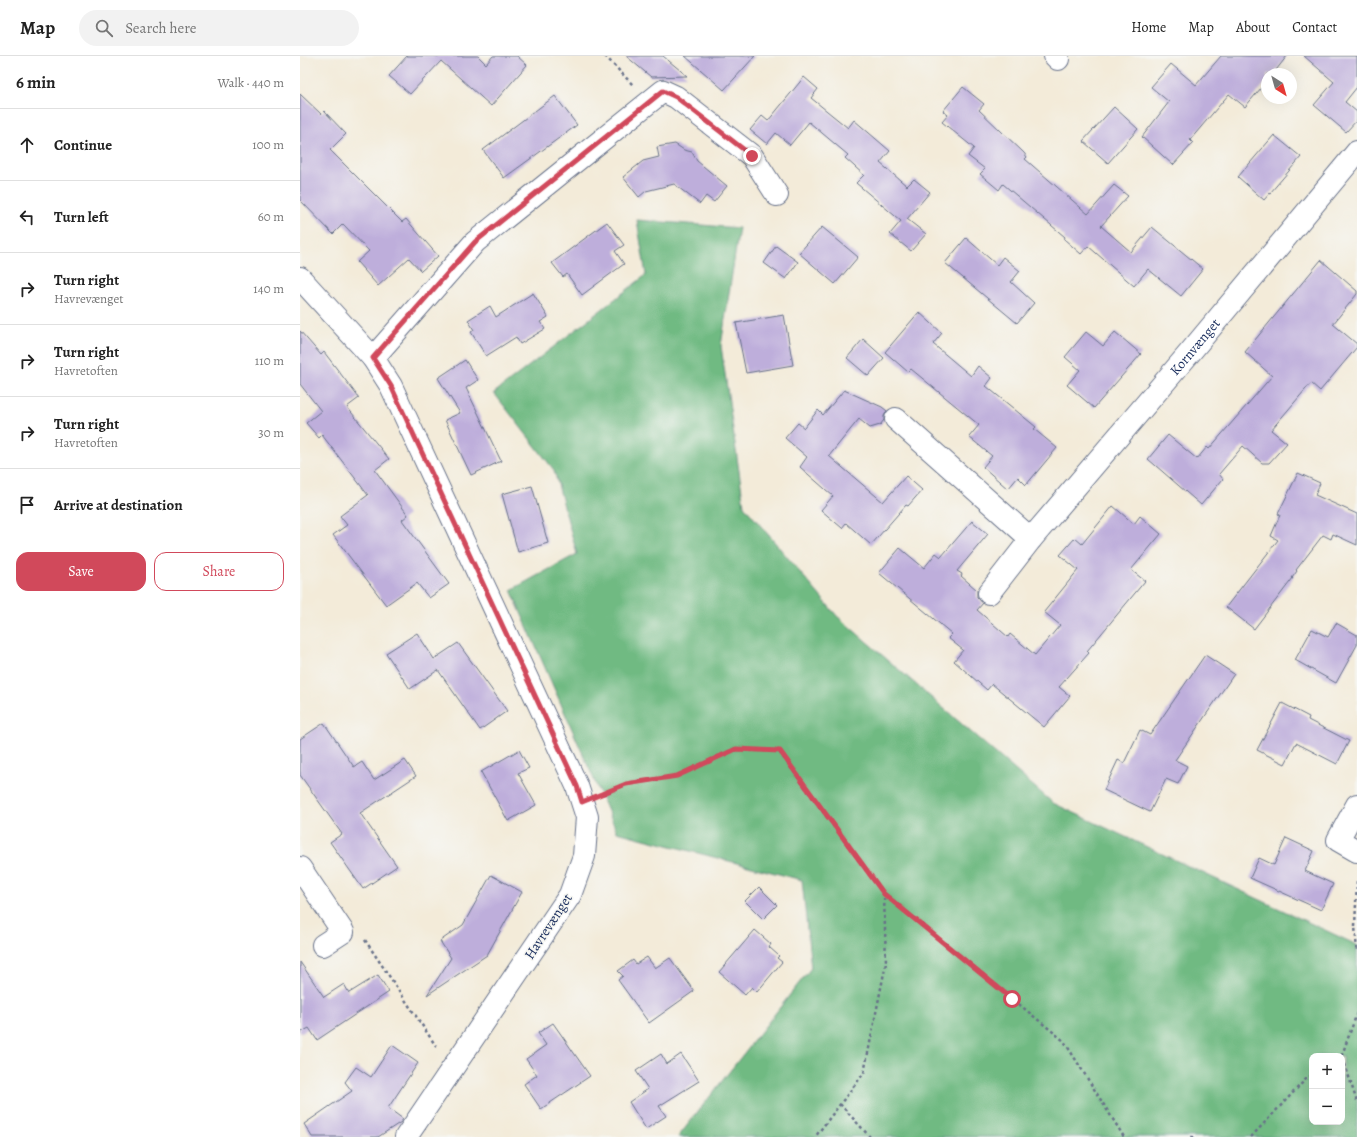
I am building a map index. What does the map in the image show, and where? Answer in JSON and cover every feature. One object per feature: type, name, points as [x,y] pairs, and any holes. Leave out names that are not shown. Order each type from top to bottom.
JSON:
[{"type":"street","points":[[373,358],[475,242],[663,91],[676,97],[752,156],[777,195]]},
{"type":"street","name":"Kornvænget","points":[[988,592],[1357,152]]},
{"type":"street","name":"Havrevænget","points":[[300,278],[373,358],[391,386],[574,780],[587,817],[584,856],[570,895],[406,1137]]},
{"type":"street","points":[[896,419],[1031,540]]},
{"type":"street","points":[[1357,805],[1338,840],[1357,851]]},
{"type":"street","points":[[300,868],[343,932],[323,944]]},
{"type":"path","points":[[606,56],[649,102]]},
{"type":"path","points":[[582,802],[626,784],[677,776],[736,749],[780,751],[884,894],[1064,1041],[1124,1137]]},
{"type":"path","points":[[1357,881],[1355,926],[1357,951]]},
{"type":"path","points":[[815,1137],[864,1073],[886,963],[884,894]]},
{"type":"path","points":[[343,932],[362,936],[452,1069]]},
{"type":"path","points":[[1343,1053],[1357,1013]]},
{"type":"path","points":[[1345,1065],[1357,1100]]},
{"type":"path","points":[[1251,1137],[1309,1077]]},
{"type":"path","points":[[840,1104],[870,1137]]},
{"type":"path","points":[[1191,1137],[1197,1137]]},
{"type":"green space","points":[[637,220],[739,228],[721,346],[744,506],[837,616],[1053,803],[1357,945],[1357,1137],[678,1137],[811,968],[802,880],[617,832],[511,590],[577,554],[554,470],[494,393],[646,275]]},
{"type":"building","points":[[407,56],[478,56],[486,64],[493,56],[517,56],[527,65],[491,106],[441,61],[410,94],[389,76]]},
{"type":"building","points":[[626,56],[663,56],[687,76],[651,77]]},
{"type":"building","points":[[685,56],[755,56],[724,90]]},
{"type":"building","points":[[1221,56],[1287,56],[1278,68],[1261,68],[1261,88],[1245,107],[1229,94],[1190,140],[1193,143],[1173,165],[1142,137],[1169,102],[1151,87],[1171,64],[1196,85]]},
{"type":"building","points":[[1304,56],[1357,56],[1357,87],[1345,102],[1357,112],[1357,120],[1346,132],[1314,105],[1334,82]]},
{"type":"building","points":[[804,77],[818,89],[811,98],[848,128],[854,120],[890,151],[880,163],[907,186],[914,179],[930,192],[907,219],[926,234],[911,251],[890,234],[901,221],[856,183],[864,175],[845,158],[848,155],[809,122],[790,145],[776,133],[767,144],[750,130],[762,116],[768,121]]},
{"type":"building","points":[[963,87],[984,104],[979,110],[1024,153],[1027,157],[1025,159],[1088,214],[1114,185],[1128,196],[1101,226],[1131,252],[1152,227],[1203,269],[1181,296],[1148,269],[1134,286],[1088,246],[1081,254],[1064,239],[1065,237],[1003,184],[999,190],[980,174],[985,169],[968,156],[974,148],[942,122],[948,115],[943,111]]},
{"type":"building","points":[[300,94],[321,114],[324,111],[346,134],[330,150],[402,222],[406,219],[438,256],[421,271],[409,258],[378,286],[357,262],[369,251],[343,224],[333,234],[300,200]]},
{"type":"building","points":[[555,96],[577,125],[504,178],[483,150]]},
{"type":"building","points":[[1114,107],[1138,129],[1108,163],[1083,141]]},
{"type":"building","points":[[1274,135],[1301,157],[1264,200],[1238,177]]},
{"type":"building","points":[[675,144],[684,150],[692,152],[697,161],[727,186],[714,202],[706,196],[700,204],[674,184],[646,191],[639,197],[623,177],[643,161],[659,157],[657,147]]},
{"type":"building","points":[[607,222],[624,245],[615,251],[624,264],[582,295],[567,274],[563,277],[552,263]]},
{"type":"building","points":[[822,227],[858,257],[835,284],[799,253]]},
{"type":"building","points":[[966,238],[997,265],[1003,257],[1020,271],[1011,282],[1034,303],[1017,323],[945,263]]},
{"type":"building","points":[[776,246],[798,262],[786,279],[764,263]]},
{"type":"building","points":[[1321,260],[1357,291],[1357,294],[1333,324],[1357,344],[1357,347],[1320,391],[1311,383],[1271,430],[1287,443],[1269,463],[1262,463],[1243,446],[1219,474],[1223,479],[1201,505],[1148,459],[1168,435],[1197,459],[1207,447],[1209,449],[1272,376],[1245,352]]},
{"type":"building","points":[[533,293],[548,317],[540,322],[545,329],[520,344],[516,337],[486,356],[471,332],[474,330],[468,320],[490,306],[496,317]]},
{"type":"building","points":[[919,312],[942,333],[933,344],[971,376],[978,366],[992,378],[986,386],[1036,427],[1034,429],[1057,448],[1026,485],[1018,477],[1008,489],[983,467],[992,456],[969,437],[979,425],[911,369],[908,372],[885,352]]},
{"type":"building","points":[[784,315],[793,365],[746,373],[736,323]]},
{"type":"building","points":[[300,331],[321,355],[324,352],[359,398],[347,407],[389,459],[375,470],[408,515],[402,520],[449,584],[429,598],[417,583],[386,605],[333,535],[347,525],[340,516],[368,495],[322,435],[319,438],[306,423],[321,411],[300,384]]},
{"type":"building","points":[[1086,332],[1103,346],[1115,332],[1141,354],[1094,408],[1067,385],[1080,370],[1065,357]]},
{"type":"building","points":[[863,339],[884,358],[868,376],[847,358]]},
{"type":"building","points":[[465,360],[478,380],[466,388],[501,461],[471,475],[445,420],[460,413],[438,378]]},
{"type":"building","points":[[844,390],[882,407],[887,411],[884,416],[884,420],[880,425],[870,428],[859,419],[829,456],[883,502],[906,476],[922,490],[908,506],[906,505],[871,545],[846,523],[842,528],[821,510],[833,496],[800,467],[807,457],[785,438],[798,423],[804,428],[818,410],[823,415]]},
{"type":"building","points":[[1298,473],[1320,483],[1315,495],[1357,514],[1357,545],[1333,534],[1331,539],[1323,535],[1296,570],[1297,571],[1293,578],[1254,629],[1226,607],[1278,540],[1271,536],[1280,515],[1278,514]]},
{"type":"building","points":[[532,486],[548,543],[518,552],[502,494]]},
{"type":"building","points":[[1113,506],[1134,524],[1140,516],[1161,534],[1131,570],[1145,581],[1087,651],[1089,653],[1059,687],[1070,696],[1044,727],[992,684],[987,690],[954,661],[963,650],[948,638],[952,634],[879,573],[900,548],[924,568],[936,553],[941,557],[972,521],[988,534],[957,571],[962,574],[961,576],[977,590],[977,597],[983,603],[977,610],[1008,637],[1010,634],[1035,655],[1060,625],[1044,612],[1078,570],[1060,555],[1075,538],[1082,544]]},
{"type":"building","points":[[1336,623],[1357,635],[1357,645],[1336,683],[1295,660],[1312,629],[1328,637]]},
{"type":"building","points":[[417,633],[434,659],[458,643],[507,711],[480,730],[438,670],[410,689],[386,653]]},
{"type":"building","points":[[1205,655],[1234,674],[1175,760],[1187,766],[1178,784],[1166,779],[1150,812],[1104,790],[1118,760],[1124,763],[1140,730],[1150,735]]},
{"type":"building","points":[[1282,703],[1309,717],[1308,720],[1349,741],[1337,764],[1296,743],[1285,764],[1257,750]]},
{"type":"building","points":[[324,723],[354,767],[362,762],[374,780],[405,760],[416,776],[360,813],[397,866],[363,889],[330,842],[342,834],[300,775],[300,739]]},
{"type":"building","points":[[519,750],[529,768],[518,773],[536,805],[508,821],[481,772]]},
{"type":"building","points":[[1286,838],[1314,851],[1305,871],[1333,884],[1321,910],[1250,878],[1259,858],[1274,865]]},
{"type":"building","points":[[491,875],[522,892],[487,955],[427,995],[451,958],[440,941],[463,925]]},
{"type":"building","points":[[759,887],[777,905],[763,919],[745,901]]},
{"type":"building","points":[[755,930],[771,944],[769,947],[779,956],[777,958],[782,962],[757,992],[752,987],[745,995],[719,972]]},
{"type":"building","points":[[647,957],[655,968],[670,958],[694,991],[649,1023],[618,980],[623,976],[618,971],[633,960],[636,964]]},
{"type":"building","points":[[300,962],[324,997],[344,984],[349,993],[378,975],[389,992],[317,1040],[309,1028],[300,1033]]},
{"type":"building","points":[[553,1023],[590,1076],[541,1109],[524,1084],[537,1075],[526,1059],[546,1045],[538,1033]]},
{"type":"building","points":[[392,1045],[418,1063],[388,1108],[403,1119],[401,1122],[378,1137],[312,1137],[304,1124],[352,1091],[345,1082],[356,1067],[371,1077]]},
{"type":"building","points":[[661,1054],[667,1064],[681,1054],[699,1081],[659,1106],[666,1116],[646,1129],[629,1102],[648,1089],[636,1071]]},
{"type":"route","points":[[752,156],[676,97],[663,91],[475,242],[373,358],[391,386],[577,786],[582,802],[626,784],[677,776],[736,749],[780,751],[884,894],[1012,999]]}]
